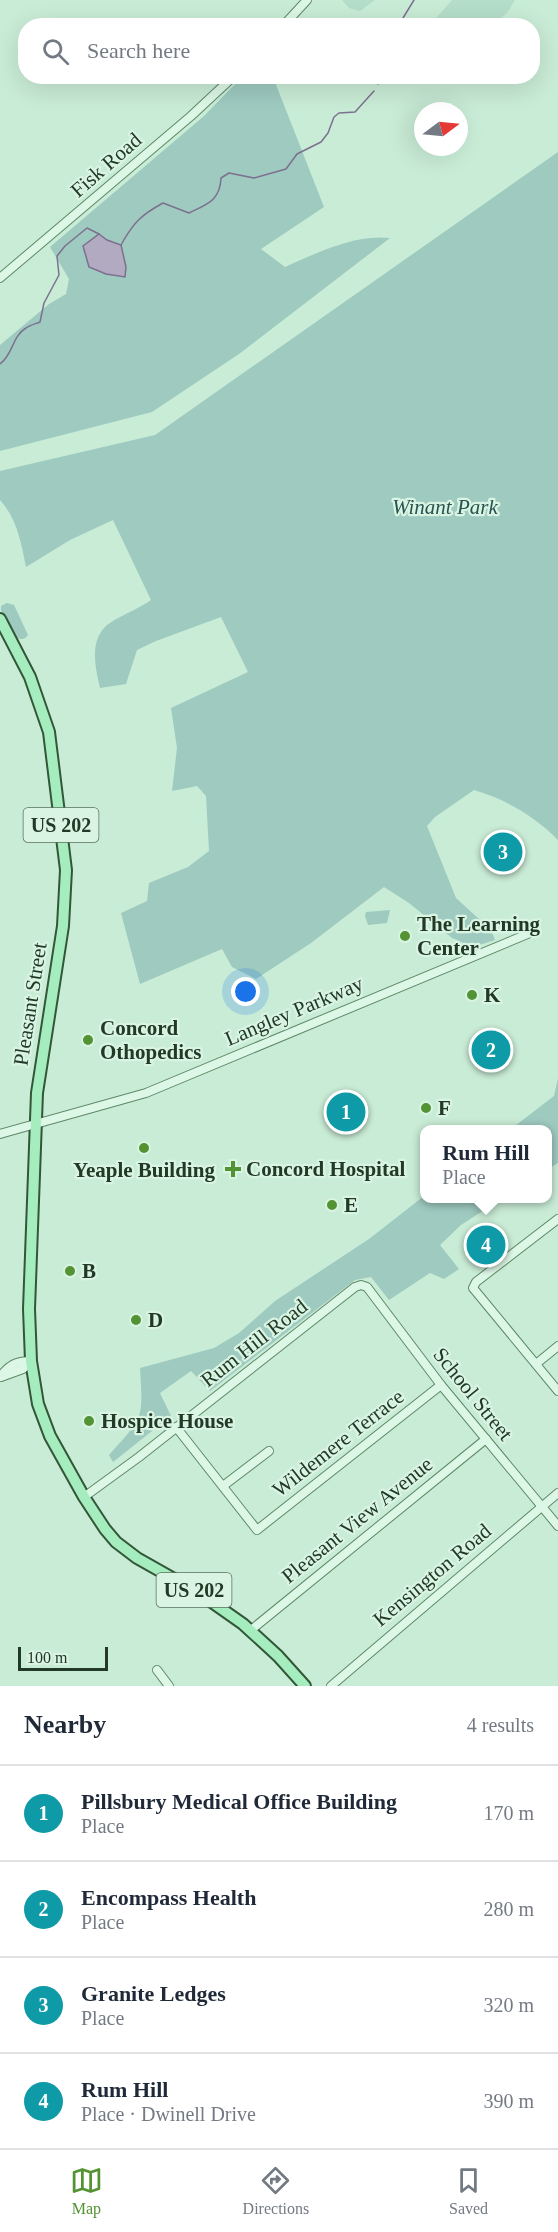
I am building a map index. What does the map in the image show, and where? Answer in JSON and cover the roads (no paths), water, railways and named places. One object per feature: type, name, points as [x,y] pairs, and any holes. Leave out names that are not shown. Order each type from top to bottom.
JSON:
[{"type":"main road","name":"Pleasant Street","points":[[0,618],[30,677],[49,732],[66,870],[63,926],[37,1093],[29,1284],[31,1361],[40,1413],[50,1436],[84,1497],[116,1542],[137,1558],[198,1593],[251,1630],[305,1686]]},
{"type":"street","points":[[290,18],[307,0]]},
{"type":"street","name":"Fisk Road","points":[[0,279],[225,84]]},
{"type":"street","name":"Langley Parkway","points":[[0,1134],[146,1093],[530,933]]},
{"type":"street","points":[[558,1219],[476,1282],[472,1288],[558,1391]]},
{"type":"street","name":"School Street","points":[[361,1285],[367,1287],[441,1385],[558,1526]]},
{"type":"street","name":"Rum Hill Road","points":[[84,1497],[361,1285]]},
{"type":"street","points":[[536,1364],[558,1346]]},
{"type":"street","points":[[0,1377],[23,1369],[31,1361]]},
{"type":"street","name":"Wildemere Terrace","points":[[223,1486],[257,1530],[441,1385]]},
{"type":"street","points":[[176,1427],[223,1486],[268,1451]]},
{"type":"street","name":"Pleasant View Avenue","points":[[251,1630],[486,1439]]},
{"type":"street","name":"Kensington Road","points":[[331,1686],[558,1493]]},
{"type":"street","points":[[157,1670],[169,1686]]},
{"type":"waterway","points":[[403,18],[414,0]]},
{"type":"waterway","points":[[121,245],[138,220],[163,203],[189,213],[211,201],[218,192],[221,178],[229,173],[254,178],[286,169],[297,154],[321,142],[328,133],[334,117],[339,113],[355,112],[374,91]]},
{"type":"waterway","points":[[0,364],[8,356],[21,331],[40,322],[44,303],[59,275],[57,256],[65,246],[87,228],[99,234]]},
{"type":"place","name":"Granite Ledges","points":[[503,852]]},
{"type":"place","name":"The Learning Center","points":[[405,936]]},
{"type":"place","name":"K","points":[[472,995]]},
{"type":"place","name":"Concord Othopedics","points":[[88,1040]]},
{"type":"place","name":"Encompass Health","points":[[491,1050]]},
{"type":"place","name":"F","points":[[426,1108]]},
{"type":"place","name":"Pillsbury Medical Office Building","points":[[346,1112]]},
{"type":"place","name":"Yeaple Building","points":[[144,1148]]},
{"type":"place","name":"Concord Hospital","points":[[233,1169]]},
{"type":"place","name":"E","points":[[332,1205]]},
{"type":"place","name":"Rum Hill","points":[[486,1245]]},
{"type":"place","name":"B","points":[[70,1271]]},
{"type":"place","name":"D","points":[[136,1320]]},
{"type":"place","name":"Hospice House","points":[[89,1421]]},
{"type":"park label","name":"Winant Park","points":[[445,507]]}]
